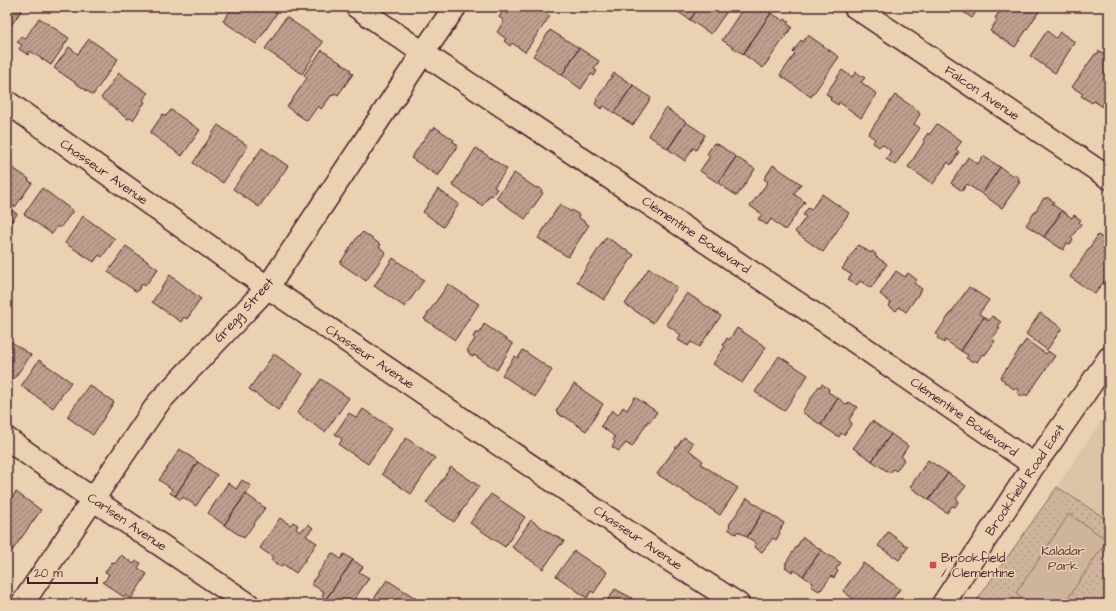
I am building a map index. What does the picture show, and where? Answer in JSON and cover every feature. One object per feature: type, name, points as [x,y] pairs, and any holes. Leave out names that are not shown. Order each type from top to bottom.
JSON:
[{"type":"street","name":"Clémentine Boulevard","points":[[357,7],[423,53],[847,336],[1034,465]]},
{"type":"street","name":"Gregg Street","points":[[22,604],[160,402],[268,287],[455,7]]},
{"type":"street","name":"Falcon Avenue","points":[[855,7],[1109,178]]},
{"type":"street","name":"Chasseur Avenue","points":[[7,102],[268,287],[665,557],[738,604]]},
{"type":"street","name":"Brookfield Road East","points":[[943,604],[1034,465],[1109,358]]},
{"type":"street","name":"Carlsen Avenue","points":[[7,439],[248,604]]},
{"type":"shaded area","points":[[1109,409],[1109,521],[1057,487]]},
{"type":"green space","name":"Kaladar Park","points":[[1057,487],[1109,521],[1109,604],[975,603]]},
{"type":"green space","points":[[1069,514],[1107,540],[1064,604],[1032,604],[1016,593]]},
{"type":"building","points":[[7,7],[18,7],[22,10],[7,31]]},
{"type":"building","points":[[233,7],[267,7],[277,13],[256,44],[223,21]]},
{"type":"building","points":[[513,7],[536,7],[550,16],[525,52],[512,43],[510,46],[504,41],[506,39],[497,32],[504,21],[499,17],[503,11],[508,14]]},
{"type":"building","points":[[671,7],[699,7],[690,20]]},
{"type":"building","points":[[699,7],[730,7],[711,34],[690,20]]},
{"type":"building","points":[[744,7],[762,7],[771,13],[743,54],[722,40]]},
{"type":"building","points":[[956,7],[979,7],[972,18]]},
{"type":"building","points":[[1006,7],[1042,7],[1015,47],[990,31],[997,20],[995,18],[999,12],[1001,13]]},
{"type":"building","points":[[771,13],[784,21],[785,19],[789,22],[787,24],[792,27],[763,68],[743,54]]},
{"type":"building","points":[[286,17],[323,42],[302,74],[265,49]]},
{"type":"building","points":[[39,18],[69,38],[51,65],[30,51],[28,55],[19,49],[22,45],[17,42],[21,36],[25,39]]},
{"type":"building","points":[[550,30],[579,48],[562,75],[533,56]]},
{"type":"building","points":[[1047,31],[1056,38],[1060,32],[1075,42],[1055,73],[1030,56]]},
{"type":"building","points":[[808,35],[839,57],[811,97],[780,75],[795,54],[793,52],[801,40],[803,42]]},
{"type":"building","points":[[89,39],[118,59],[93,95],[54,68],[69,47],[78,54]]},
{"type":"building","points":[[579,48],[599,61],[594,69],[597,71],[594,76],[591,74],[581,89],[562,75]]},
{"type":"building","points":[[322,50],[351,70],[350,72],[353,74],[338,95],[335,93],[333,96],[332,95],[321,109],[318,106],[307,121],[287,107],[307,78],[304,75]]},
{"type":"building","points":[[1099,51],[1109,58],[1109,99],[1103,107],[1094,101],[1092,103],[1081,96],[1083,94],[1072,87],[1095,54]]},
{"type":"building","points":[[842,70],[852,77],[856,72],[865,78],[861,82],[877,94],[861,118],[839,102],[838,105],[830,100],[831,97],[826,94]]},
{"type":"building","points":[[119,73],[148,93],[143,100],[145,102],[133,120],[122,115],[101,98]]},
{"type":"building","points":[[614,73],[633,85],[614,113],[604,106],[601,109],[595,104],[597,101],[596,100]]},
{"type":"building","points":[[633,85],[651,98],[633,125],[614,113]]},
{"type":"building","points":[[895,95],[919,111],[918,112],[920,114],[914,124],[920,128],[895,165],[886,159],[891,151],[882,144],[879,147],[873,143],[875,139],[868,134]]},
{"type":"building","points":[[666,108],[686,122],[668,149],[648,135]]},
{"type":"building","points":[[171,110],[200,130],[182,156],[150,133],[163,114],[166,116]]},
{"type":"building","points":[[686,122],[705,135],[696,150],[693,148],[685,161],[668,149]]},
{"type":"building","points":[[937,124],[962,141],[956,149],[959,152],[951,165],[948,162],[933,184],[908,167],[925,141],[923,140],[928,133],[929,135]]},
{"type":"building","points":[[218,125],[248,146],[223,183],[193,163]]},
{"type":"building","points":[[435,127],[454,140],[453,142],[457,144],[457,147],[438,176],[411,158],[431,129],[433,130]]},
{"type":"building","points":[[714,143],[717,145],[718,144],[736,157],[718,183],[700,171],[710,156],[707,154]]},
{"type":"building","points":[[262,148],[288,166],[259,207],[233,189]]},
{"type":"building","points":[[476,148],[507,169],[494,187],[497,189],[492,196],[490,195],[482,206],[452,185]]},
{"type":"building","points":[[983,156],[1000,167],[982,194],[967,184],[962,191],[951,183],[968,157],[978,164]]},
{"type":"building","points":[[736,157],[755,169],[737,196],[718,183]]},
{"type":"building","points":[[7,164],[29,179],[28,180],[32,183],[15,207],[7,202]]},
{"type":"building","points":[[773,165],[801,184],[794,194],[805,202],[785,230],[771,219],[767,225],[758,219],[762,214],[750,206],[768,182],[764,179]]},
{"type":"building","points":[[1000,167],[1013,176],[1014,174],[1019,178],[1018,181],[1020,182],[1002,208],[982,194]]},
{"type":"building","points":[[514,173],[536,188],[537,187],[542,190],[541,192],[543,193],[525,219],[496,198]]},
{"type":"building","points":[[42,188],[73,211],[60,228],[58,226],[52,234],[24,214]]},
{"type":"building","points":[[438,189],[459,204],[443,227],[423,212]]},
{"type":"building","points":[[822,194],[849,213],[823,252],[795,232],[806,217],[803,215],[808,208],[811,210]]},
{"type":"building","points":[[1047,197],[1054,202],[1052,204],[1062,211],[1044,237],[1026,225],[1044,198],[1046,199]]},
{"type":"building","points":[[560,204],[571,212],[572,210],[579,215],[578,217],[589,225],[568,257],[538,238]]},
{"type":"building","points":[[7,207],[17,214],[7,228]]},
{"type":"building","points":[[1062,211],[1072,218],[1074,215],[1081,220],[1079,222],[1081,224],[1071,238],[1073,240],[1070,244],[1067,243],[1063,250],[1044,237]]},
{"type":"building","points":[[83,216],[115,239],[102,257],[99,255],[94,262],[65,243]]},
{"type":"building","points":[[363,232],[381,245],[379,247],[386,252],[366,281],[340,263],[358,236]]},
{"type":"building","points":[[1098,235],[1109,242],[1109,274],[1095,294],[1070,277]]},
{"type":"building","points":[[606,237],[634,255],[604,300],[577,282]]},
{"type":"building","points":[[858,245],[871,253],[872,251],[876,254],[875,256],[887,264],[871,288],[860,281],[857,285],[848,279],[852,275],[842,269]]},
{"type":"building","points":[[126,246],[158,269],[145,286],[142,284],[137,292],[108,272]]},
{"type":"building","points":[[393,258],[424,280],[405,307],[374,286]]},
{"type":"building","points":[[649,268],[677,287],[653,323],[625,304]]},
{"type":"building","points":[[896,271],[905,277],[908,273],[917,280],[914,283],[922,289],[906,312],[899,307],[896,311],[889,306],[891,303],[880,294]]},
{"type":"building","points":[[170,275],[201,299],[187,319],[184,317],[181,322],[152,302]]},
{"type":"building","points":[[448,284],[479,304],[455,340],[424,319]]},
{"type":"building","points":[[969,287],[989,300],[979,314],[984,317],[961,351],[945,340],[944,343],[937,338],[939,336],[936,334]]},
{"type":"building","points":[[687,293],[721,316],[699,347],[691,342],[688,346],[678,340],[681,335],[666,324]]},
{"type":"building","points":[[1040,313],[1062,328],[1047,350],[1026,334]]},
{"type":"building","points":[[992,316],[1001,322],[998,327],[1000,328],[992,339],[995,341],[985,355],[982,354],[977,362],[974,360],[973,362],[966,358],[968,355],[961,351],[984,317],[989,321]]},
{"type":"building","points":[[484,324],[513,344],[497,370],[474,355],[473,357],[467,351],[475,339],[473,337],[476,332],[479,334]]},
{"type":"building","points":[[737,328],[766,347],[742,383],[713,364],[725,346],[723,345],[727,338],[729,340]]},
{"type":"building","points":[[7,339],[31,355],[13,380],[7,376]]},
{"type":"building","points":[[1026,340],[1046,354],[1048,351],[1055,356],[1027,396],[1025,394],[1023,397],[1017,393],[1019,390],[1014,389],[1000,378]]},
{"type":"building","points":[[523,350],[552,370],[535,397],[502,375],[515,356],[518,358]]},
{"type":"building","points":[[274,354],[303,374],[278,410],[249,389]]},
{"type":"building","points":[[779,356],[808,375],[784,411],[755,392]]},
{"type":"building","points":[[39,360],[71,382],[53,408],[21,386]]},
{"type":"building","points":[[321,379],[349,398],[325,432],[297,413]]},
{"type":"building","points":[[574,384],[603,404],[586,431],[556,411]]},
{"type":"building","points":[[822,384],[829,389],[828,392],[838,398],[821,425],[802,412],[819,386],[821,387]]},
{"type":"building","points":[[89,385],[114,402],[93,435],[67,417]]},
{"type":"building","points":[[635,397],[657,412],[650,422],[648,421],[632,447],[626,443],[619,451],[612,447],[615,442],[613,440],[615,437],[601,426],[612,410],[618,415],[623,407],[627,410]]},
{"type":"building","points":[[838,398],[847,405],[849,402],[857,407],[849,420],[852,423],[844,435],[841,433],[839,437],[821,425]]},
{"type":"building","points":[[363,409],[392,428],[368,464],[339,445],[342,439],[335,434],[349,413],[357,418]]},
{"type":"building","points":[[872,421],[891,434],[872,461],[853,448]]},
{"type":"building","points":[[891,434],[908,446],[901,457],[904,460],[896,471],[893,469],[890,473],[872,461]]},
{"type":"building","points":[[684,437],[693,443],[689,450],[703,461],[701,464],[738,488],[720,515],[657,474]]},
{"type":"building","points":[[406,438],[435,458],[411,494],[382,474]]},
{"type":"building","points":[[180,449],[198,462],[175,496],[170,493],[172,489],[159,480]]},
{"type":"building","points":[[928,460],[948,473],[929,500],[910,487]]},
{"type":"building","points":[[198,462],[217,475],[196,506],[183,497],[181,500],[175,496]]},
{"type":"building","points":[[451,467],[479,486],[454,522],[426,503]]},
{"type":"building","points":[[948,473],[966,486],[956,499],[959,501],[955,507],[952,506],[947,513],[929,500]]},
{"type":"building","points":[[242,480],[251,486],[224,525],[208,513],[228,483],[236,489]]},
{"type":"building","points":[[16,492],[41,510],[7,558],[7,504]]},
{"type":"building","points":[[246,494],[265,508],[244,538],[224,525]]},
{"type":"building","points":[[491,494],[525,517],[505,547],[470,523]]},
{"type":"building","points":[[747,498],[764,510],[747,537],[738,531],[736,534],[728,529],[730,526],[729,525]]},
{"type":"building","points":[[764,510],[784,523],[776,540],[773,538],[762,552],[754,547],[756,543],[747,537]]},
{"type":"building","points":[[280,518],[290,525],[293,522],[298,525],[296,529],[300,532],[308,524],[313,528],[306,536],[317,543],[296,573],[283,564],[281,567],[271,560],[273,557],[260,548]]},
{"type":"building","points":[[531,520],[564,541],[543,569],[512,547]]},
{"type":"building","points":[[888,532],[908,547],[899,560],[878,546]]},
{"type":"building","points":[[803,537],[821,550],[803,576],[794,570],[792,572],[785,567],[787,565],[785,564]]},
{"type":"building","points":[[821,550],[841,563],[836,569],[838,571],[834,578],[831,576],[819,591],[811,586],[813,583],[803,576]]},
{"type":"building","points":[[574,551],[607,572],[594,593],[591,591],[587,598],[556,576]]},
{"type":"building","points":[[332,553],[341,559],[344,554],[353,560],[326,599],[322,596],[324,592],[311,584]]},
{"type":"building","points":[[121,555],[134,564],[136,561],[141,563],[138,568],[147,574],[131,599],[125,595],[124,597],[102,582],[105,581],[109,574],[105,572],[112,562],[115,564]]},
{"type":"building","points":[[353,560],[363,567],[359,572],[369,578],[351,604],[340,604],[334,600],[332,603],[326,599]]},
{"type":"building","points":[[863,563],[900,589],[889,604],[854,604],[856,601],[843,591]]},
{"type":"building","points":[[387,580],[417,599],[414,604],[370,604]]},
{"type":"building","points":[[615,589],[632,598],[631,600],[638,604],[605,604]]},
{"type":"building","points":[[85,597],[95,604],[81,604]]},
{"type":"place","name":"Brookfield / Clementine","points":[[933,565]]}]
